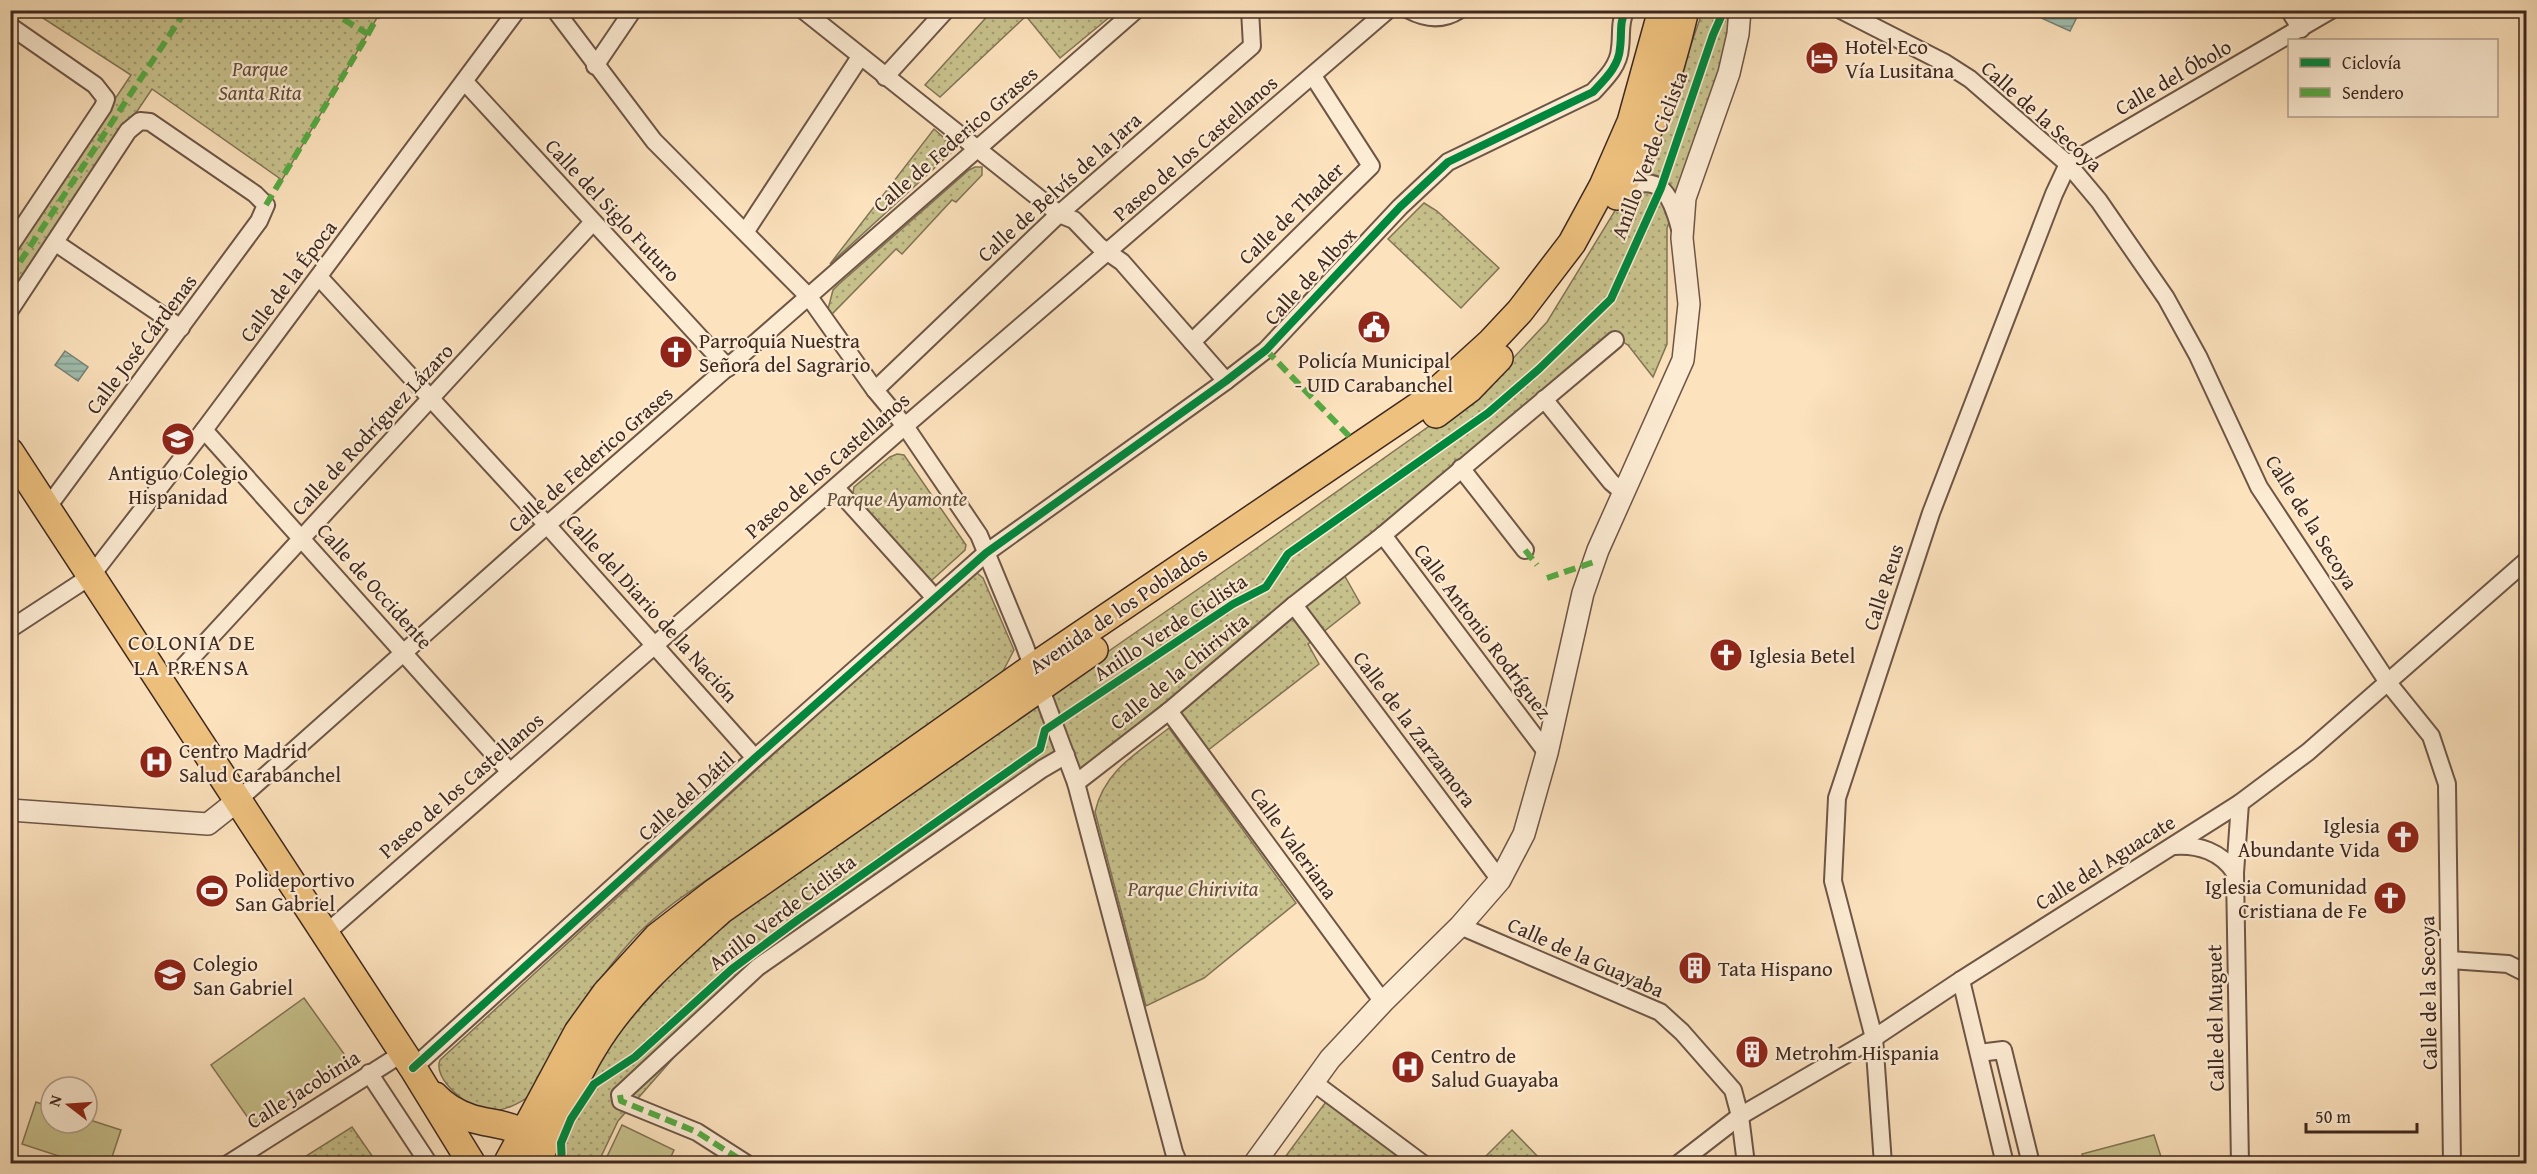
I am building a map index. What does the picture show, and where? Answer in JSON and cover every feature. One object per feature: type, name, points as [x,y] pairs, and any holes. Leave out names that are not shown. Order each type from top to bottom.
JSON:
[{"type":"main road","points":[[1647,10],[1666,43],[1698,10]]},
{"type":"main road","name":"Avenida de los Poblados","points":[[536,1154],[542,1101],[578,1032],[606,993],[657,937],[715,892],[1318,493],[1436,414],[1469,389],[1553,299],[1585,252],[1619,192],[1643,144],[1666,43],[1662,10]]},
{"type":"main road","name":"Avenida de los Poblados","points":[[507,1164],[536,1154],[592,1049],[621,1006],[669,956],[721,910],[1036,678],[1426,402],[1491,342],[1520,311],[1572,243],[1603,186],[1666,43],[1685,10]]},
{"type":"main road","points":[[13,461],[92,576],[174,677],[237,801],[413,1069],[472,1164]]},
{"type":"main road","points":[[413,1069],[446,1107],[472,1118],[512,1126],[536,1154]]},
{"type":"main road","points":[[472,1164],[476,1148],[483,1135],[497,1123],[524,1114],[542,1101]]},
{"type":"street","name":"Calle de la Época","points":[[92,576],[320,277],[517,10]]},
{"type":"street","points":[[555,10],[595,66],[654,141],[746,231],[809,297],[875,390],[905,426],[979,535],[1076,783],[1175,1160]]},
{"type":"street","points":[[595,66],[633,10]]},
{"type":"street","points":[[803,10],[977,151],[1059,214],[1074,220],[1108,253],[1122,262],[1226,381]]},
{"type":"street","points":[[885,77],[946,10]]},
{"type":"street","name":"Calle de Federico Grases","points":[[237,801],[547,525],[1136,10]]},
{"type":"street","name":"Calle de Belvís de la Jara","points":[[875,390],[1059,214],[1252,45],[1250,10]]},
{"type":"street","name":"Paseo de los Castellanos","points":[[325,934],[905,426],[1388,10]]},
{"type":"street","points":[[1409,10],[1420,16],[1432,18],[1443,18],[1459,10]]},
{"type":"street","name":"Calle de Albox","points":[[986,553],[1266,350],[1400,207],[1448,162],[1593,92],[1610,75],[1620,51],[1621,23],[1626,10]]},
{"type":"street","points":[[1728,10],[1738,34]]},
{"type":"street","points":[[1254,1164],[1328,1062],[1383,1002],[1460,926],[1500,880],[1524,834],[1547,753],[1583,593],[1598,550],[1683,360],[1689,304],[1682,238],[1685,198],[1729,73],[1738,34],[1740,10]]},
{"type":"street","name":"Calle de la Secoya","points":[[1841,10],[1945,63],[1970,79],[2068,164],[2099,201],[2166,298],[2198,356],[2259,487],[2389,684],[2431,736],[2447,784],[2452,1164]]},
{"type":"street","points":[[2289,10],[2301,29]]},
{"type":"street","name":"Calle del Óbolo","points":[[2068,164],[2331,10]]},
{"type":"street","points":[[10,26],[95,85],[106,99],[103,107],[10,246]]},
{"type":"street","points":[[746,231],[860,57]]},
{"type":"street","name":"Calle de Thader","points":[[1192,342],[1371,166],[1313,76]]},
{"type":"street","name":"Calle del Siglo Futuro","points":[[465,82],[728,368]]},
{"type":"street","name":"Calle José Cárdenas","points":[[47,508],[259,221],[266,205],[255,194],[150,122],[141,121],[128,132],[57,243]]},
{"type":"street","name":"Calle Reus","points":[[1883,1164],[1874,1038],[1833,881],[1837,798],[1931,513],[2054,194],[2068,164]]},
{"type":"street","points":[[1619,192],[1633,184],[1650,182],[1661,188],[1672,205],[1682,238]]},
{"type":"street","name":"Calle de Rodríguez Lázaro","points":[[174,677],[593,222]]},
{"type":"street","points":[[10,310],[57,243],[181,328]]},
{"type":"street","name":"Calle del Diario de la Nación","points":[[320,277],[430,400],[547,525],[755,758]]},
{"type":"street","name":"Calle de la Chirivita","points":[[1076,783],[1169,711],[1615,340]]},
{"type":"street","points":[[1544,399],[1611,482],[1624,493]]},
{"type":"street","name":"Calle de Occidente","points":[[204,430],[510,772]]},
{"type":"street","points":[[1461,468],[1525,550]]},
{"type":"street","points":[[836,488],[935,598]]},
{"type":"street","name":"Calle Antonio Rodríguez","points":[[1383,535],[1547,753]]},
{"type":"street","name":"Calle del Dátil","points":[[413,1069],[755,758],[986,553]]},
{"type":"street","name":"Calle del Aguacate","points":[[1678,1164],[1740,1116],[1874,1038],[1961,980],[2240,803],[2308,752],[2389,684],[2526,561]]},
{"type":"street","points":[[10,628],[92,576]]},
{"type":"street","name":"Calle de la Zarzamora","points":[[1294,605],[1500,880]]},
{"type":"street","name":"Calle Valeriana","points":[[1169,711],[1383,1002]]},
{"type":"street","points":[[747,1164],[698,1132],[621,1101],[620,1095],[758,967],[1042,769],[1066,755]]},
{"type":"street","points":[[10,810],[208,824],[237,801]]},
{"type":"street","name":"Calle del Muguet","points":[[2240,803],[2235,873],[2240,1164]]},
{"type":"street","points":[[2174,846],[2190,845],[2210,851],[2226,861],[2235,873]]},
{"type":"street","name":"Calle de la Guayaba","points":[[1460,926],[1660,1012],[1682,1032],[1733,1089],[1740,1116],[1746,1164]]},
{"type":"street","points":[[2450,960],[2508,964],[2526,974]]},
{"type":"street","points":[[1961,980],[2005,1164]]},
{"type":"street","points":[[1979,1053],[2003,1050],[2031,1164]]},
{"type":"street","name":"Calle Jacobinia","points":[[228,1164],[369,1073],[413,1069]]},
{"type":"street","points":[[369,1073],[429,1164]]},
{"type":"street","points":[[1313,1082],[1423,1164]]},
{"type":"street","points":[[1990,1095],[2014,1096]]},
{"type":"green space","points":[[993,10],[1117,11],[1060,58],[1026,16],[940,97],[925,85]]},
{"type":"green space","name":"Parque Santa Rita","points":[[32,11],[381,11],[282,180],[152,89],[11,298],[11,255],[131,75]]},
{"type":"green space","points":[[1709,11],[1720,13],[1729,20],[1731,33],[1689,174],[1667,228],[1667,344],[1653,377],[1628,345],[1612,335],[1338,564],[1360,603],[1308,644],[1319,664],[1207,751],[1171,702],[1074,777],[1065,755],[756,964],[618,1121],[598,1163],[559,1164],[561,1121],[625,1005],[735,910],[1243,558],[1490,383],[1547,322],[1657,142],[1702,13]]},
{"type":"green space","points":[[934,129],[952,145],[954,150],[830,264]]},
{"type":"green space","points":[[975,167],[982,167],[982,175],[956,202],[952,200],[902,254],[896,249],[832,314],[828,309],[833,290]]},
{"type":"green space","points":[[1424,203],[1437,211],[1499,268],[1461,308],[1388,239]]},
{"type":"green space","name":"Parque Ayamonte","points":[[897,454],[904,455],[966,545],[965,550],[932,580],[925,579],[853,493],[854,487],[890,457]]},
{"type":"green space","points":[[977,573],[983,578],[1014,650],[1001,675],[656,917],[632,940],[602,978],[538,1085],[526,1098],[504,1109],[488,1111],[471,1105],[454,1092],[441,1076],[440,1060],[860,675]]},
{"type":"green space","name":"Parque Chirivita","points":[[1169,728],[1296,903],[1204,978],[1146,1006],[1095,812],[1099,798],[1114,774],[1123,764]]},
{"type":"green space","points":[[304,998],[347,1058],[253,1125],[211,1065]]},
{"type":"green space","points":[[1331,1095],[1423,1164],[1280,1164]]},
{"type":"green space","points":[[36,1102],[39,1103],[39,1135],[99,1135],[99,1123],[121,1130],[110,1163],[80,1163],[22,1144]]},
{"type":"green space","points":[[622,1125],[674,1150],[668,1163],[604,1163]]},
{"type":"green space","points":[[352,1127],[377,1163],[295,1163]]},
{"type":"green space","points":[[1512,1130],[1544,1163],[1479,1163]]},
{"type":"green space","points":[[2154,1135],[2163,1163],[2084,1163],[2082,1154]]},
{"type":"shaded area","points":[[2045,10],[2064,11],[2077,17],[2070,31],[2041,18]]},
{"type":"shaded area","points":[[65,351],[88,367],[78,381],[55,365]]},
{"type":"marked path","points":[[10,277],[186,10]]},
{"type":"marked path","points":[[266,205],[368,34],[328,10]]},
{"type":"marked path","points":[[368,34],[381,10]]},
{"type":"marked path","points":[[1266,350],[1349,436]]},
{"type":"marked path","points":[[1525,550],[1537,565]]},
{"type":"marked path","points":[[1547,578],[1594,562]]},
{"type":"marked path","points":[[620,1095],[621,1101],[697,1132],[747,1164]]},
{"type":"cycle path","points":[[413,1068],[755,758],[986,553],[1266,350],[1400,207],[1448,162],[1593,92],[1611,72],[1617,61],[1626,10]]},
{"type":"cycle path","name":"Anillo Verde Ciclista","points":[[562,1164],[561,1143],[571,1119],[594,1084],[635,1057],[732,969],[1040,749],[1045,730],[1233,604],[1266,587],[1288,554],[1488,413],[1539,369],[1611,299],[1661,188],[1713,35],[1724,10]]},
{"type":"place","name":"Hotel Eco Vía Lusitana","points":[[1822,58]]},
{"type":"place","name":"Policía Municipal - UID Carabanchel","points":[[1374,327]]},
{"type":"place","name":"Parroquia Nuestra Señora del Sagrario","points":[[676,352]]},
{"type":"place","name":"Antiguo Colegio Hispanidad","points":[[178,439]]},
{"type":"place","name":"Iglesia Betel","points":[[1726,655]]},
{"type":"place","name":"Centro Madrid Salud Carabanchel","points":[[156,762]]},
{"type":"place","name":"Iglesia Abundante Vida","points":[[2403,837]]},
{"type":"place","name":"Polideportivo San Gabriel","points":[[212,891]]},
{"type":"place","name":"Iglesia Comunidad Cristiana de Fe","points":[[2390,898]]},
{"type":"place","name":"Tata Hispano","points":[[1695,968]]},
{"type":"place","name":"Colegio San Gabriel","points":[[170,975]]},
{"type":"place","name":"Metrohm Hispania","points":[[1752,1052]]},
{"type":"place","name":"Centro de Salud Guayaba","points":[[1408,1067]]},
{"type":"district","name":"COLONIA DE LA PRENSA","points":[[192,654]]}]
